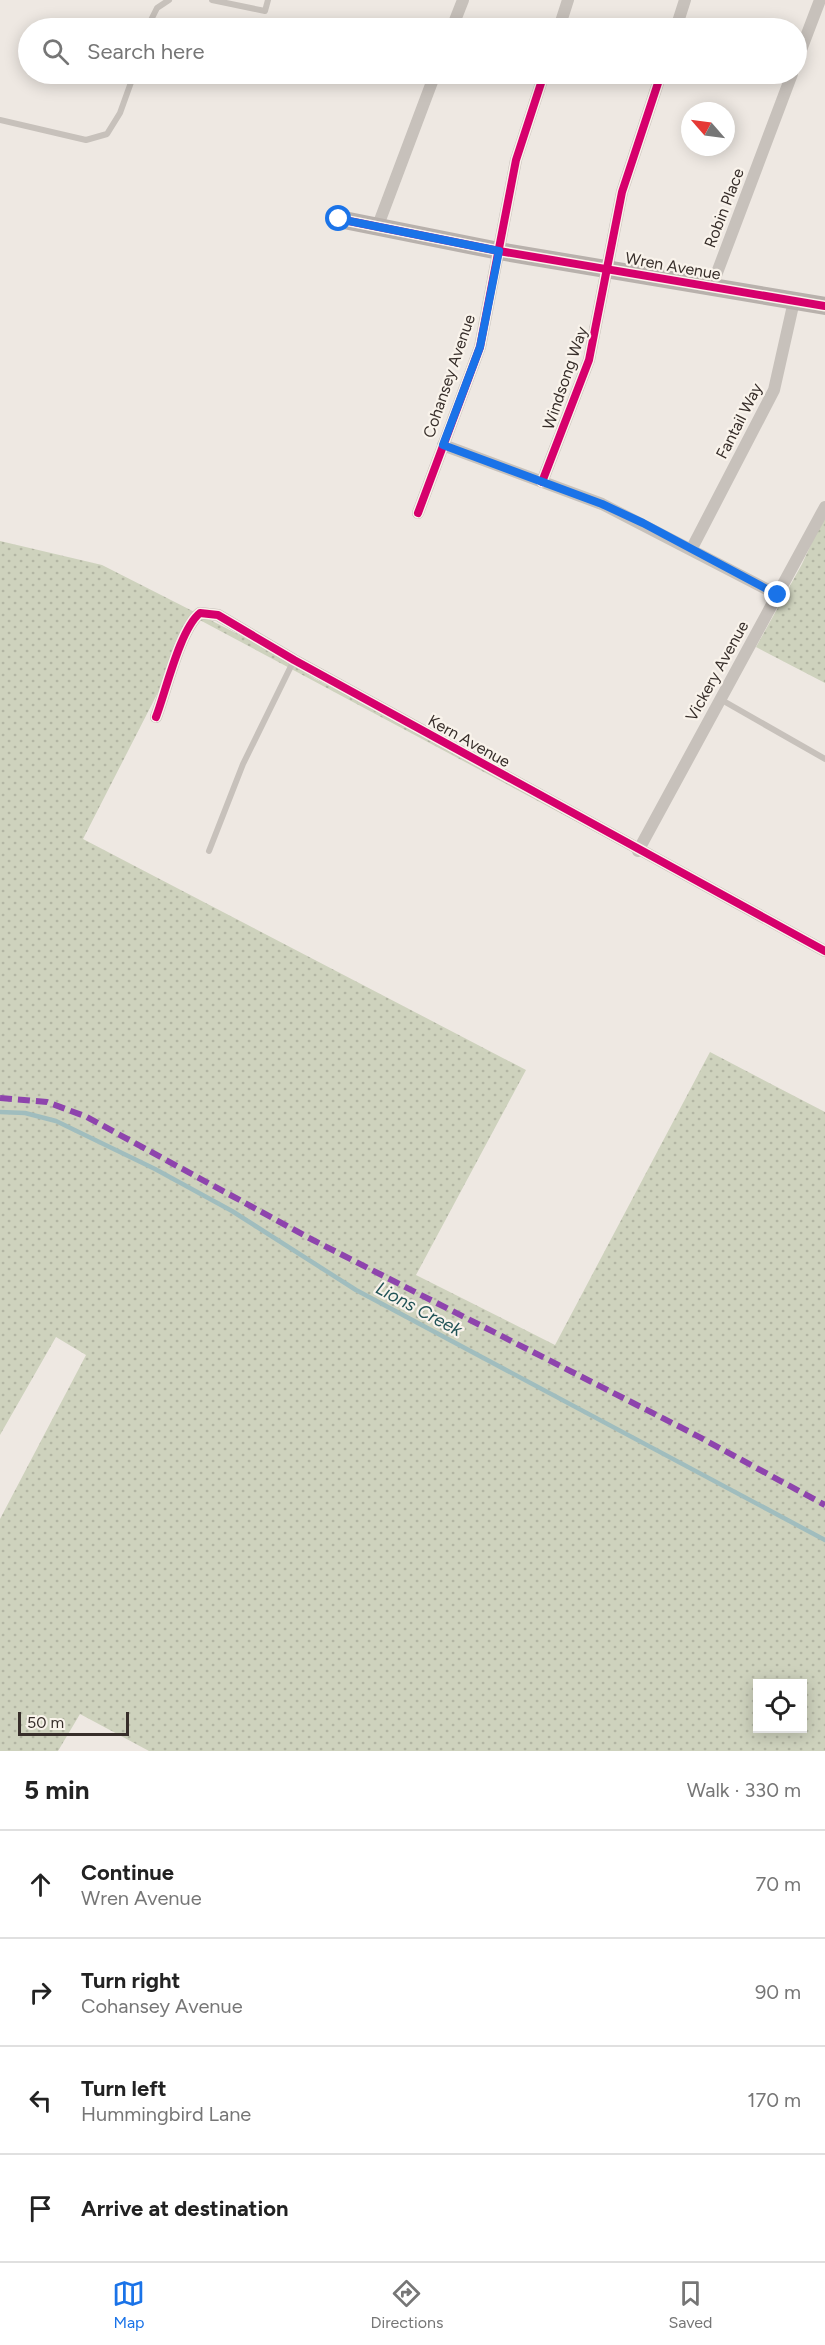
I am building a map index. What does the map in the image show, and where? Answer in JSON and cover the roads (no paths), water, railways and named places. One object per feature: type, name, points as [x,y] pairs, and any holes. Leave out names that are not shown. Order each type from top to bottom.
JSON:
[{"type":"street","points":[[456,18],[463,0]]},
{"type":"street","points":[[562,18],[568,0]]},
{"type":"street","points":[[679,18],[685,0]]},
{"type":"street","points":[[807,34],[820,0]]},
{"type":"street","points":[[377,228],[431,84]]},
{"type":"street","name":"Cohansey Avenue","points":[[418,513],[480,347],[516,160],[541,84]]},
{"type":"street","name":"Windsong Way","points":[[542,482],[589,360],[622,192],[658,84]]},
{"type":"street","name":"Robin Place","points":[[712,286],[788,84]]},
{"type":"street","name":"Wren Avenue","points":[[339,219],[499,251],[825,306]]},
{"type":"street","name":"Fantail Way","points":[[692,548],[774,390],[794,301]]},
{"type":"street","points":[[443,445],[602,504],[692,548],[778,595]]},
{"type":"street","name":"Vickery Avenue","points":[[638,851],[825,507]]},
{"type":"street","name":"Kern Avenue","points":[[156,717],[183,639],[192,620],[200,613],[218,615],[294,660],[638,851],[825,951]]},
{"type":"lane","points":[[152,18],[157,9],[169,0]]},
{"type":"lane","points":[[212,0],[265,11],[268,0]]},
{"type":"lane","points":[[0,120],[86,140],[107,134],[120,113],[130,84]]},
{"type":"lane","points":[[209,851],[243,764],[294,660]]},
{"type":"lane","points":[[719,699],[825,759]]},
{"type":"waterway","name":"Lions Creek","points":[[0,1112],[25,1113],[56,1121],[155,1169],[232,1211],[356,1290],[825,1540]]}]
